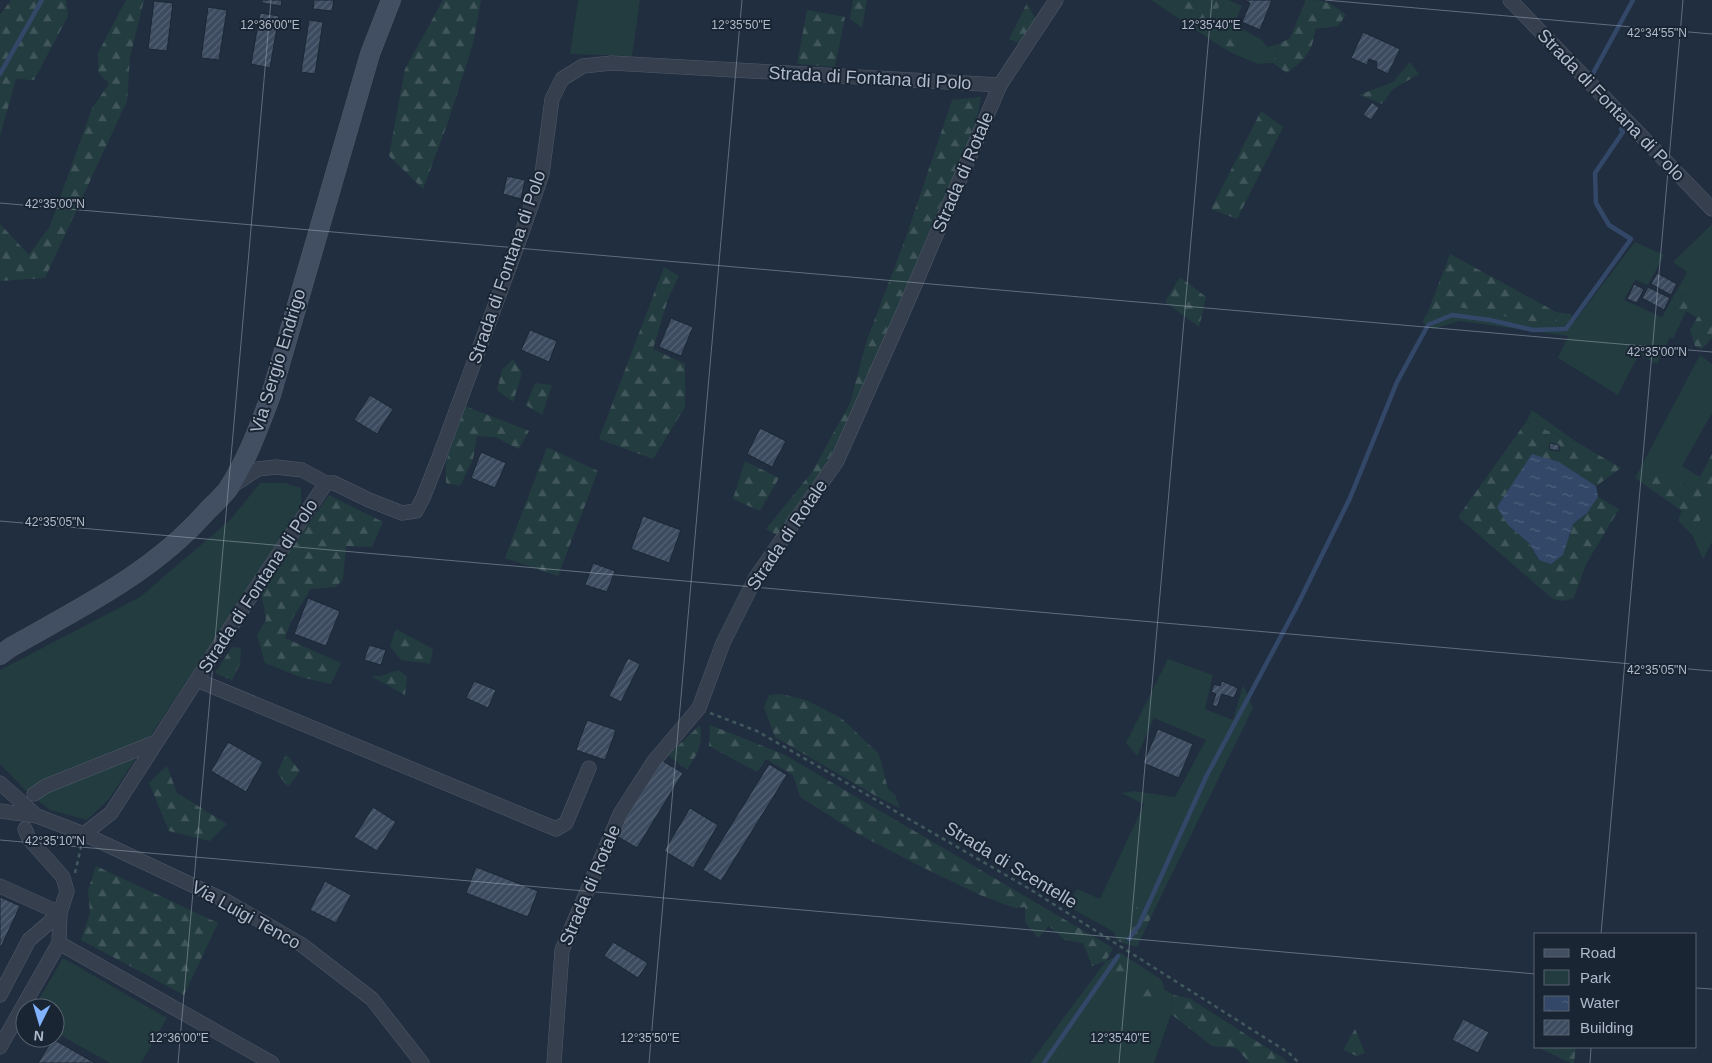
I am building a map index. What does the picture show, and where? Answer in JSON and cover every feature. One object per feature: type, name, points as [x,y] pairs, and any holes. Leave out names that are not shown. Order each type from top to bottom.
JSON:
[{"type":"street","name":"Via Sergio Endrigo","points":[[4,650],[102,596],[159,558],[197,524],[227,489],[253,442],[271,395],[370,54],[391,0]]},
{"type":"street","points":[[1000,85],[1056,0]]},
{"type":"street","name":"Strada di Fontana di Polo","points":[[1510,0],[1712,209]]},
{"type":"street","name":"Strada di Fontana di Polo","points":[[84,834],[111,813],[274,560],[326,484],[334,483],[402,513],[416,511],[438,460],[542,174],[552,100],[562,79],[583,66],[612,64],[1000,85]]},
{"type":"street","name":"Strada di Rotale","points":[[554,1063],[562,950],[620,814],[654,761],[699,708],[723,643],[756,577],[837,461],[901,318],[1000,85]]},
{"type":"street","points":[[227,489],[258,469],[276,467],[302,470],[326,484]]},
{"type":"street","name":"Strada di Fontana di Polo","points":[[197,680],[556,829],[566,822],[589,768]]},
{"type":"street","points":[[34,794],[46,786],[156,742]]},
{"type":"street","name":"Via Luigi Tenco","points":[[0,783],[36,816]]},
{"type":"street","name":"Via Luigi Tenco","points":[[0,811],[36,816],[84,834],[226,901],[302,945],[372,999],[422,1063]]},
{"type":"street","points":[[0,1047],[59,943],[60,913],[67,891],[63,877],[30,839],[25,829]]},
{"type":"street","points":[[0,886],[60,913]]},
{"type":"street","points":[[0,995],[29,940],[60,913]]},
{"type":"street","points":[[59,943],[272,1063]]},
{"type":"path","name":"Strada di Scentelle","points":[[699,708],[757,730],[1028,888],[1288,1053],[1298,1063]]},
{"type":"path","points":[[67,891],[78,868],[84,834]]},
{"type":"green space","points":[[11,0],[66,0],[68,16],[34,80],[16,79],[0,136],[0,15]]},
{"type":"green space","points":[[126,0],[144,0],[130,57],[127,101],[45,278],[0,281],[0,224],[29,255],[50,226],[92,108],[109,84],[98,72],[98,53]]},
{"type":"green space","points":[[443,0],[481,0],[473,44],[448,122],[423,189],[389,156],[405,69]]},
{"type":"green space","points":[[578,0],[640,0],[632,56],[570,54]]},
{"type":"green space","points":[[853,0],[867,0],[862,28],[850,19]]},
{"type":"green space","points":[[1151,0],[1196,0],[1189,2],[1219,7],[1220,0],[1228,0],[1242,6],[1234,24],[1262,40],[1267,47],[1279,44],[1273,63],[1258,64],[1234,54],[1239,45],[1225,29],[1217,44]]},
{"type":"green space","points":[[1196,0],[1220,0],[1219,7],[1198,24],[1180,4]]},
{"type":"green space","points":[[1306,0],[1328,3],[1346,15],[1338,26],[1315,29],[1312,44],[1307,54],[1287,73],[1273,63],[1279,44],[1290,38]]},
{"type":"green space","points":[[1027,3],[1035,18],[1030,29],[1018,43],[1009,39]]},
{"type":"green space","points":[[807,10],[845,17],[835,67],[797,64]]},
{"type":"green space","points":[[1225,29],[1234,30],[1239,45],[1234,54],[1217,44]]},
{"type":"green space","points":[[1410,62],[1419,74],[1393,89],[1382,104],[1359,95],[1393,82]]},
{"type":"green space","points":[[981,97],[974,133],[938,210],[857,405],[821,474],[777,535],[766,529],[812,472],[850,403],[867,340],[906,237],[952,100]]},
{"type":"green space","points":[[1261,111],[1283,127],[1237,219],[1211,209]]},
{"type":"green space","points":[[1712,224],[1712,324],[1703,314],[1697,318],[1686,311],[1693,298],[1676,292],[1687,272],[1673,262]]},
{"type":"green space","points":[[1635,242],[1664,255],[1648,285],[1635,280],[1624,300],[1666,319],[1674,308],[1685,313],[1673,339],[1670,337],[1657,364],[1639,354],[1618,395],[1558,358],[1568,336],[1460,321],[1433,329],[1422,322],[1428,312],[1438,313],[1453,306],[1558,327],[1556,312],[1571,314],[1574,322]]},
{"type":"green space","points":[[1450,254],[1556,312],[1558,327],[1453,306],[1438,313],[1428,312]]},
{"type":"green space","points":[[664,267],[679,276],[668,299],[653,349],[685,364],[685,407],[653,459],[599,439]]},
{"type":"green space","points":[[1180,277],[1206,297],[1199,327],[1165,302]]},
{"type":"green space","points":[[1676,292],[1693,298],[1685,313],[1674,308],[1666,319],[1662,317]]},
{"type":"green space","points":[[1703,313],[1712,324],[1712,338],[1702,349],[1695,346],[1690,330],[1697,318]]},
{"type":"green space","points":[[1700,355],[1712,364],[1712,413],[1682,466],[1700,477],[1692,492],[1665,471],[1635,478]]},
{"type":"green space","points":[[513,359],[522,373],[513,402],[497,390],[502,370]]},
{"type":"green space","points":[[535,383],[552,385],[542,415],[526,405]]},
{"type":"green space","points":[[465,406],[529,431],[519,449],[495,437],[477,436],[473,459],[460,486],[446,483],[446,462]]},
{"type":"green space","points":[[1532,410],[1578,443],[1526,422]]},
{"type":"green space","points":[[1526,422],[1578,443],[1621,468],[1596,486],[1559,462],[1508,525],[1529,543],[1538,560],[1569,538],[1573,524],[1587,513],[1598,497],[1619,509],[1586,564],[1574,598],[1563,601],[1553,599],[1458,517]]},
{"type":"green space","points":[[547,447],[598,471],[558,576],[505,558]]},
{"type":"green space","points":[[1712,454],[1712,498],[1692,535],[1678,520],[1682,511],[1635,478],[1665,471],[1692,492]]},
{"type":"green space","points":[[745,461],[779,478],[760,511],[733,499]]},
{"type":"green space","points":[[260,483],[285,483],[301,488],[301,507],[109,799],[87,820],[50,810],[25,790],[0,764],[0,670],[140,597],[230,520]]},
{"type":"green space","points":[[329,495],[383,522],[372,547],[346,546],[343,579],[336,587],[311,589],[291,621],[285,638],[341,663],[331,684],[300,677],[265,663],[257,635],[266,620],[261,592]]},
{"type":"green space","points":[[1712,498],[1712,542],[1703,559],[1692,535]]},
{"type":"green space","points":[[396,629],[433,649],[430,664],[401,660],[390,646]]},
{"type":"green space","points":[[232,647],[241,648],[240,664],[232,680],[215,673]]},
{"type":"green space","points":[[1168,659],[1213,675],[1205,709],[1233,720],[1243,685],[1253,708],[1151,917],[1143,895],[1134,913],[1114,932],[1067,906],[1077,889],[1100,899],[1144,804],[1121,793],[1134,791],[1175,797],[1206,740],[1154,718],[1137,756],[1126,743]]},
{"type":"green space","points":[[399,670],[407,677],[405,695],[371,676],[380,676]]},
{"type":"green space","points":[[781,694],[806,700],[841,718],[879,754],[888,789],[895,795],[900,808],[775,737],[764,707],[769,695]]},
{"type":"green space","points":[[700,725],[701,738],[699,749],[687,770],[668,755]]},
{"type":"green space","points":[[710,725],[785,755],[1113,948],[1106,961],[1092,966],[1083,943],[1065,940],[1049,926],[1038,938],[1025,922],[1025,907],[1015,908],[980,895],[860,835],[800,797],[793,775],[766,759],[757,772],[709,746]]},
{"type":"green space","points":[[286,754],[300,771],[288,787],[277,773]]},
{"type":"green space","points":[[167,766],[177,793],[227,824],[210,841],[169,831],[149,783]]},
{"type":"green space","points":[[96,866],[218,923],[184,995],[81,940],[90,913],[88,890]]},
{"type":"green space","points":[[1143,894],[1151,917],[1137,947],[1117,941],[1114,932],[1134,913]]},
{"type":"green space","points":[[1119,952],[1162,980],[1164,989],[1173,995],[1171,1014],[1154,1063],[1030,1063],[1106,961],[1117,956]]},
{"type":"green space","points":[[1117,955],[1134,972],[1107,974]]},
{"type":"green space","points":[[63,958],[167,1018],[141,1063],[110,1063],[65,1038],[65,998],[40,998]]},
{"type":"green space","points":[[1148,975],[1164,989],[1155,1002],[1132,994]]},
{"type":"green space","points":[[1173,995],[1189,998],[1288,1063],[1250,1063],[1236,1048],[1212,1046],[1171,1014]]},
{"type":"green space","points":[[1355,1029],[1365,1053],[1357,1056],[1343,1050]]},
{"type":"green space","points":[[1539,1048],[1576,1048],[1574,1063]]},
{"type":"water","points":[[1532,454],[1559,462],[1596,486],[1598,497],[1587,513],[1573,524],[1563,555],[1551,564],[1539,560],[1529,543],[1508,525],[1497,507]]},
{"type":"building","points":[[262,0],[282,0],[281,6],[262,3]]},
{"type":"building","points":[[314,0],[334,0],[332,11],[313,9]]},
{"type":"building","points":[[1243,0],[1272,0],[1260,30],[1242,22],[1250,3]]},
{"type":"building","points":[[154,1],[173,3],[167,51],[148,49]]},
{"type":"building","points":[[208,7],[227,10],[219,60],[201,58]]},
{"type":"building","points":[[260,13],[279,16],[270,68],[251,64]]},
{"type":"building","points":[[309,20],[323,22],[315,74],[301,72]]},
{"type":"building","points":[[1363,32],[1400,49],[1388,74],[1376,68],[1377,62],[1369,59],[1367,65],[1351,58]]},
{"type":"building","points":[[1372,102],[1379,108],[1371,120],[1363,115]]},
{"type":"building","points":[[507,176],[525,180],[521,199],[503,194]]},
{"type":"building","points":[[1657,273],[1677,284],[1671,295],[1651,284]]},
{"type":"building","points":[[1634,284],[1644,289],[1637,303],[1627,299]]},
{"type":"building","points":[[1648,287],[1670,298],[1664,310],[1642,298]]},
{"type":"building","points":[[671,318],[693,327],[681,356],[659,347]]},
{"type":"building","points":[[530,330],[557,341],[549,362],[521,350]]},
{"type":"building","points":[[370,395],[393,409],[377,434],[354,420]]},
{"type":"building","points":[[760,428],[786,441],[772,467],[747,454]]},
{"type":"building","points":[[1550,443],[1559,445],[1559,451],[1549,449]]},
{"type":"building","points":[[481,452],[506,463],[495,488],[471,478]]},
{"type":"building","points":[[643,516],[681,530],[669,563],[631,549]]},
{"type":"building","points":[[593,563],[615,571],[607,592],[585,585]]},
{"type":"building","points":[[308,598],[340,611],[326,646],[294,634]]},
{"type":"building","points":[[369,645],[386,650],[381,665],[364,660]]},
{"type":"building","points":[[628,658],[640,664],[621,702],[609,696]]},
{"type":"building","points":[[474,681],[496,690],[488,708],[466,698]]},
{"type":"building","points":[[1222,681],[1238,688],[1234,698],[1222,694],[1217,707],[1212,705],[1216,694],[1211,692],[1214,684],[1220,686]]},
{"type":"building","points":[[587,720],[616,730],[605,760],[576,750]]},
{"type":"building","points":[[1158,729],[1193,744],[1179,778],[1143,763]]},
{"type":"building","points":[[228,742],[263,762],[246,792],[211,771]]},
{"type":"building","points":[[661,760],[683,773],[637,848],[615,835]]},
{"type":"building","points":[[769,764],[787,775],[721,881],[703,870]]},
{"type":"building","points":[[373,807],[396,822],[377,851],[354,837]]},
{"type":"building","points":[[690,808],[718,825],[693,868],[664,851]]},
{"type":"building","points":[[476,867],[538,891],[528,917],[466,893]]},
{"type":"building","points":[[325,881],[351,895],[336,923],[310,910]]},
{"type":"building","points":[[0,897],[20,906],[1,947],[0,946]]},
{"type":"building","points":[[613,942],[648,963],[638,978],[604,956]]},
{"type":"building","points":[[1463,1019],[1489,1032],[1478,1053],[1452,1040]]},
{"type":"building","points":[[65,1046],[95,1063],[38,1063],[47,1048],[65,1048]]},
{"type":"waterway","points":[[0,74],[42,0]]},
{"type":"waterway","points":[[1591,77],[1633,0]]},
{"type":"waterway","points":[[1129,939],[1139,925],[1206,777],[1296,608],[1350,498],[1397,382],[1428,325],[1452,315],[1490,320],[1533,330],[1566,329],[1631,239],[1609,225],[1596,203],[1595,173],[1623,132],[1621,129]]},
{"type":"waterway","points":[[1044,1063],[1118,956]]}]
